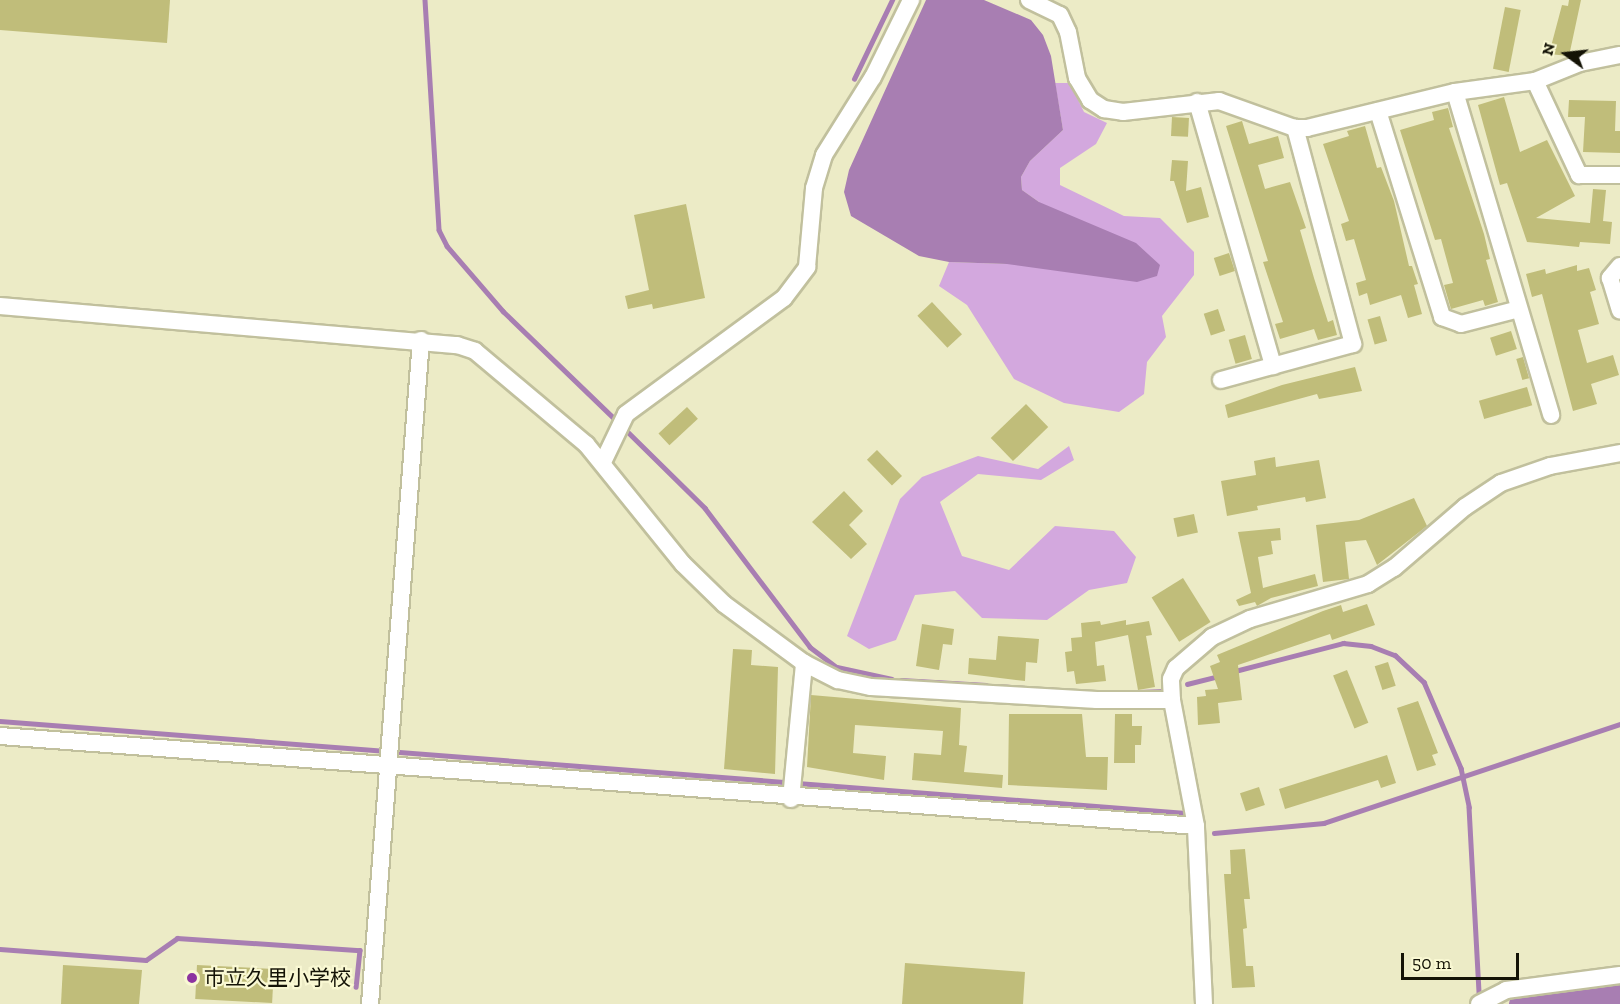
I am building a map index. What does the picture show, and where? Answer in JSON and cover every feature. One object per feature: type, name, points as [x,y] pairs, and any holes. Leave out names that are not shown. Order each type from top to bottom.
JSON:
[{"type":"street","points":[[603,462],[626,414],[784,298],[807,267],[814,188],[824,155],[873,77],[911,0]]},
{"type":"street","points":[[1029,0],[1060,15],[1068,32],[1077,78],[1090,100],[1104,108],[1123,112],[1219,101],[1295,128],[1455,92],[1535,81],[1581,63],[1620,55]]},
{"type":"street","points":[[1535,81],[1579,175],[1620,175]]},
{"type":"street","points":[[1455,92],[1551,414]]},
{"type":"street","points":[[1197,102],[1273,366]]},
{"type":"street","points":[[1378,111],[1442,317],[1461,324],[1519,309]]},
{"type":"street","points":[[1221,380],[1353,344],[1295,128]]},
{"type":"street","points":[[1620,266],[1611,278],[1620,311]]},
{"type":"street","points":[[0,306],[421,340],[475,351],[603,462],[683,564],[724,604],[804,663],[838,680],[871,687],[1097,700],[1172,700]]},
{"type":"street","points":[[370,1004],[386,757],[421,340]]},
{"type":"street","points":[[1204,1004],[1197,826],[1172,700],[1171,679],[1176,668],[1212,637],[1250,619],[1368,584],[1394,568],[1465,507],[1501,483],[1550,466],[1620,453]]},
{"type":"street","points":[[791,799],[804,663]]},
{"type":"street","points":[[0,736],[386,757],[791,799],[1197,826]]},
{"type":"street","points":[[1479,1004],[1506,990],[1620,975]]},
{"type":"shaded area","points":[[926,0],[984,0],[1031,20],[1043,35],[1051,56],[1063,130],[1030,161],[1021,177],[1022,190],[1039,202],[1136,243],[1160,265],[1157,276],[1137,282],[1007,264],[949,262],[919,256],[851,216],[844,192],[849,170]]},
{"type":"shaded area","points":[[1055,83],[1070,83],[1084,112],[1107,123],[1096,144],[1060,168],[1060,185],[1124,216],[1160,218],[1194,252],[1194,275],[1162,316],[1166,337],[1147,362],[1144,394],[1119,412],[1064,403],[1014,379],[967,305],[939,286],[949,262],[1007,264],[1039,202],[1022,190],[1021,177],[1030,161],[1063,130]]},
{"type":"shaded area","points":[[1069,446],[1074,460],[1041,480],[978,474],[940,502],[962,556],[1009,570],[1055,526],[1114,531],[1136,557],[1127,583],[1089,590],[1047,620],[982,618],[955,591],[915,595],[896,640],[869,649],[847,636],[900,499],[922,477],[978,456],[1038,469]]},
{"type":"building","points":[[0,0],[170,0],[167,43],[0,30]]},
{"type":"building","points":[[1569,0],[1581,0],[1569,56],[1549,54],[1562,5],[1568,6]]},
{"type":"building","points":[[1505,7],[1521,10],[1509,72],[1493,69]]},
{"type":"building","points":[[1504,97],[1520,152],[1547,140],[1575,196],[1536,218],[1590,223],[1593,189],[1606,190],[1603,221],[1612,222],[1610,244],[1580,242],[1579,247],[1527,242],[1507,183],[1500,185],[1478,105]]},
{"type":"building","points":[[1569,100],[1616,101],[1615,131],[1620,131],[1620,153],[1583,152],[1585,117],[1568,117]]},
{"type":"building","points":[[1448,108],[1453,127],[1449,128],[1490,259],[1486,260],[1498,302],[1485,306],[1483,300],[1451,309],[1444,285],[1453,283],[1441,239],[1435,240],[1400,130],[1434,120],[1432,112]]},
{"type":"building","points":[[1172,117],[1189,118],[1188,137],[1171,136]]},
{"type":"building","points":[[1242,121],[1249,144],[1278,136],[1284,158],[1258,165],[1265,189],[1290,182],[1306,228],[1300,230],[1314,278],[1328,322],[1333,320],[1337,335],[1318,340],[1314,329],[1280,339],[1275,324],[1283,322],[1263,262],[1268,261],[1226,126]]},
{"type":"building","points":[[1365,126],[1377,168],[1381,167],[1394,201],[1409,266],[1412,266],[1418,284],[1414,285],[1422,314],[1408,318],[1401,295],[1370,305],[1367,293],[1359,296],[1356,283],[1366,280],[1354,239],[1346,241],[1341,224],[1349,221],[1323,144],[1349,136],[1347,131]]},
{"type":"building","points":[[1172,160],[1188,161],[1186,191],[1201,187],[1209,217],[1187,223],[1174,181],[1170,181]]},
{"type":"building","points":[[686,204],[705,298],[653,309],[652,304],[628,309],[625,296],[649,290],[634,215]]},
{"type":"building","points":[[1229,253],[1235,271],[1220,276],[1214,258]]},
{"type":"building","points":[[1577,265],[1577,271],[1589,268],[1596,290],[1590,292],[1599,324],[1578,330],[1587,363],[1613,355],[1619,375],[1591,384],[1597,404],[1573,411],[1542,294],[1532,297],[1526,274],[1545,269],[1546,274]]},
{"type":"building","points":[[932,302],[962,334],[947,348],[917,316]]},
{"type":"building","points":[[1218,309],[1225,331],[1211,336],[1204,314]]},
{"type":"building","points":[[1380,316],[1387,341],[1375,345],[1368,320]]},
{"type":"building","points":[[1511,331],[1517,349],[1496,356],[1490,338]]},
{"type":"building","points":[[1245,335],[1252,359],[1236,364],[1229,340]]},
{"type":"building","points":[[1523,357],[1529,378],[1522,380],[1516,359]]},
{"type":"building","points":[[1355,367],[1362,391],[1319,399],[1317,394],[1228,418],[1225,405],[1282,385]]},
{"type":"building","points":[[1527,387],[1532,405],[1484,419],[1479,401]]},
{"type":"building","points":[[1026,404],[1048,427],[1013,461],[991,438]]},
{"type":"building","points":[[687,407],[698,419],[669,445],[658,434]]},
{"type":"building","points":[[877,450],[902,476],[892,486],[867,460]]},
{"type":"building","points":[[1275,457],[1276,467],[1319,460],[1326,498],[1306,502],[1305,497],[1257,506],[1258,510],[1227,516],[1221,481],[1256,475],[1254,461]]},
{"type":"building","points":[[844,491],[863,511],[849,525],[867,544],[851,559],[812,522]]},
{"type":"building","points":[[1414,498],[1427,526],[1377,565],[1366,540],[1345,542],[1349,579],[1323,582],[1316,525],[1359,520]]},
{"type":"building","points":[[1194,514],[1198,533],[1177,537],[1173,518]]},
{"type":"building","points":[[1280,528],[1281,540],[1271,541],[1273,554],[1258,557],[1263,588],[1315,574],[1318,586],[1271,598],[1257,606],[1255,602],[1239,606],[1236,600],[1251,593],[1238,532]]},
{"type":"building","points":[[1183,578],[1211,622],[1179,642],[1152,598]]},
{"type":"building","points":[[1367,604],[1375,625],[1332,640],[1330,634],[1238,665],[1242,700],[1218,703],[1220,723],[1198,725],[1197,697],[1206,696],[1205,690],[1218,689],[1210,666],[1220,662],[1217,655],[1323,611],[1341,605],[1343,612]]},
{"type":"building","points":[[1126,620],[1126,625],[1149,621],[1152,635],[1146,636],[1155,687],[1138,690],[1128,635],[1095,642],[1097,666],[1104,665],[1106,681],[1076,684],[1074,671],[1067,672],[1065,652],[1072,651],[1071,638],[1082,637],[1081,623],[1100,621],[1101,625]]},
{"type":"building","points":[[922,624],[954,629],[952,645],[943,644],[939,670],[916,666]]},
{"type":"building","points":[[998,636],[1039,639],[1037,663],[1026,662],[1025,681],[968,674],[969,658],[996,660]]},
{"type":"building","points":[[733,649],[752,650],[751,665],[778,667],[775,774],[724,769]]},
{"type":"building","points":[[1388,662],[1396,686],[1382,690],[1375,666]]},
{"type":"building","points":[[1347,670],[1368,723],[1354,728],[1333,676]]},
{"type":"building","points":[[811,695],[961,708],[959,745],[967,746],[964,772],[1003,775],[1002,788],[912,780],[914,753],[941,755],[943,731],[855,725],[853,753],[886,756],[884,780],[807,767]]},
{"type":"building","points":[[1418,701],[1438,753],[1432,755],[1436,765],[1417,771],[1397,708]]},
{"type":"building","points":[[1009,714],[1082,714],[1086,757],[1108,757],[1107,790],[1008,785]]},
{"type":"building","points":[[1115,714],[1132,714],[1132,726],[1142,726],[1141,745],[1135,745],[1135,763],[1114,763]]},
{"type":"building","points":[[1387,755],[1396,783],[1381,788],[1378,780],[1285,809],[1279,789]]},
{"type":"building","points":[[1259,787],[1265,805],[1246,811],[1240,793]]},
{"type":"building","points":[[1245,849],[1250,899],[1244,899],[1247,928],[1243,929],[1246,966],[1253,966],[1255,987],[1232,988],[1224,874],[1231,874],[1230,850]]},
{"type":"building","points":[[905,963],[1025,972],[1023,1004],[902,1004]]},
{"type":"building","points":[[63,965],[142,970],[139,1004],[61,1004]]},
{"type":"building","points":[[197,965],[274,969],[272,1003],[195,999]]},
{"type":"waterway","points":[[425,0],[439,230],[447,246],[503,311],[618,422]]},
{"type":"waterway","points":[[854,79],[892,0]]},
{"type":"waterway","points":[[624,428],[705,508],[810,647],[837,667],[892,679]]},
{"type":"waterway","points":[[1235,671],[1343,643],[1371,646],[1395,655],[1424,682],[1461,768],[1469,807],[1479,994]]},
{"type":"waterway","points":[[1187,684],[1219,676]]},
{"type":"waterway","points":[[901,680],[986,685]]},
{"type":"waterway","points":[[998,686],[1025,688]]},
{"type":"waterway","points":[[1044,689],[1052,689]]},
{"type":"waterway","points":[[1139,692],[1165,691]]},
{"type":"waterway","points":[[0,721],[1185,813]]},
{"type":"waterway","points":[[1214,833],[1324,823],[1620,724]]},
{"type":"waterway","points":[[0,949],[146,960],[177,938],[360,950],[356,987]]},
{"type":"waterway","points":[[1523,1004],[1620,990]]},
{"type":"place","name":"市立久里小学校","points":[[192,978]]}]
